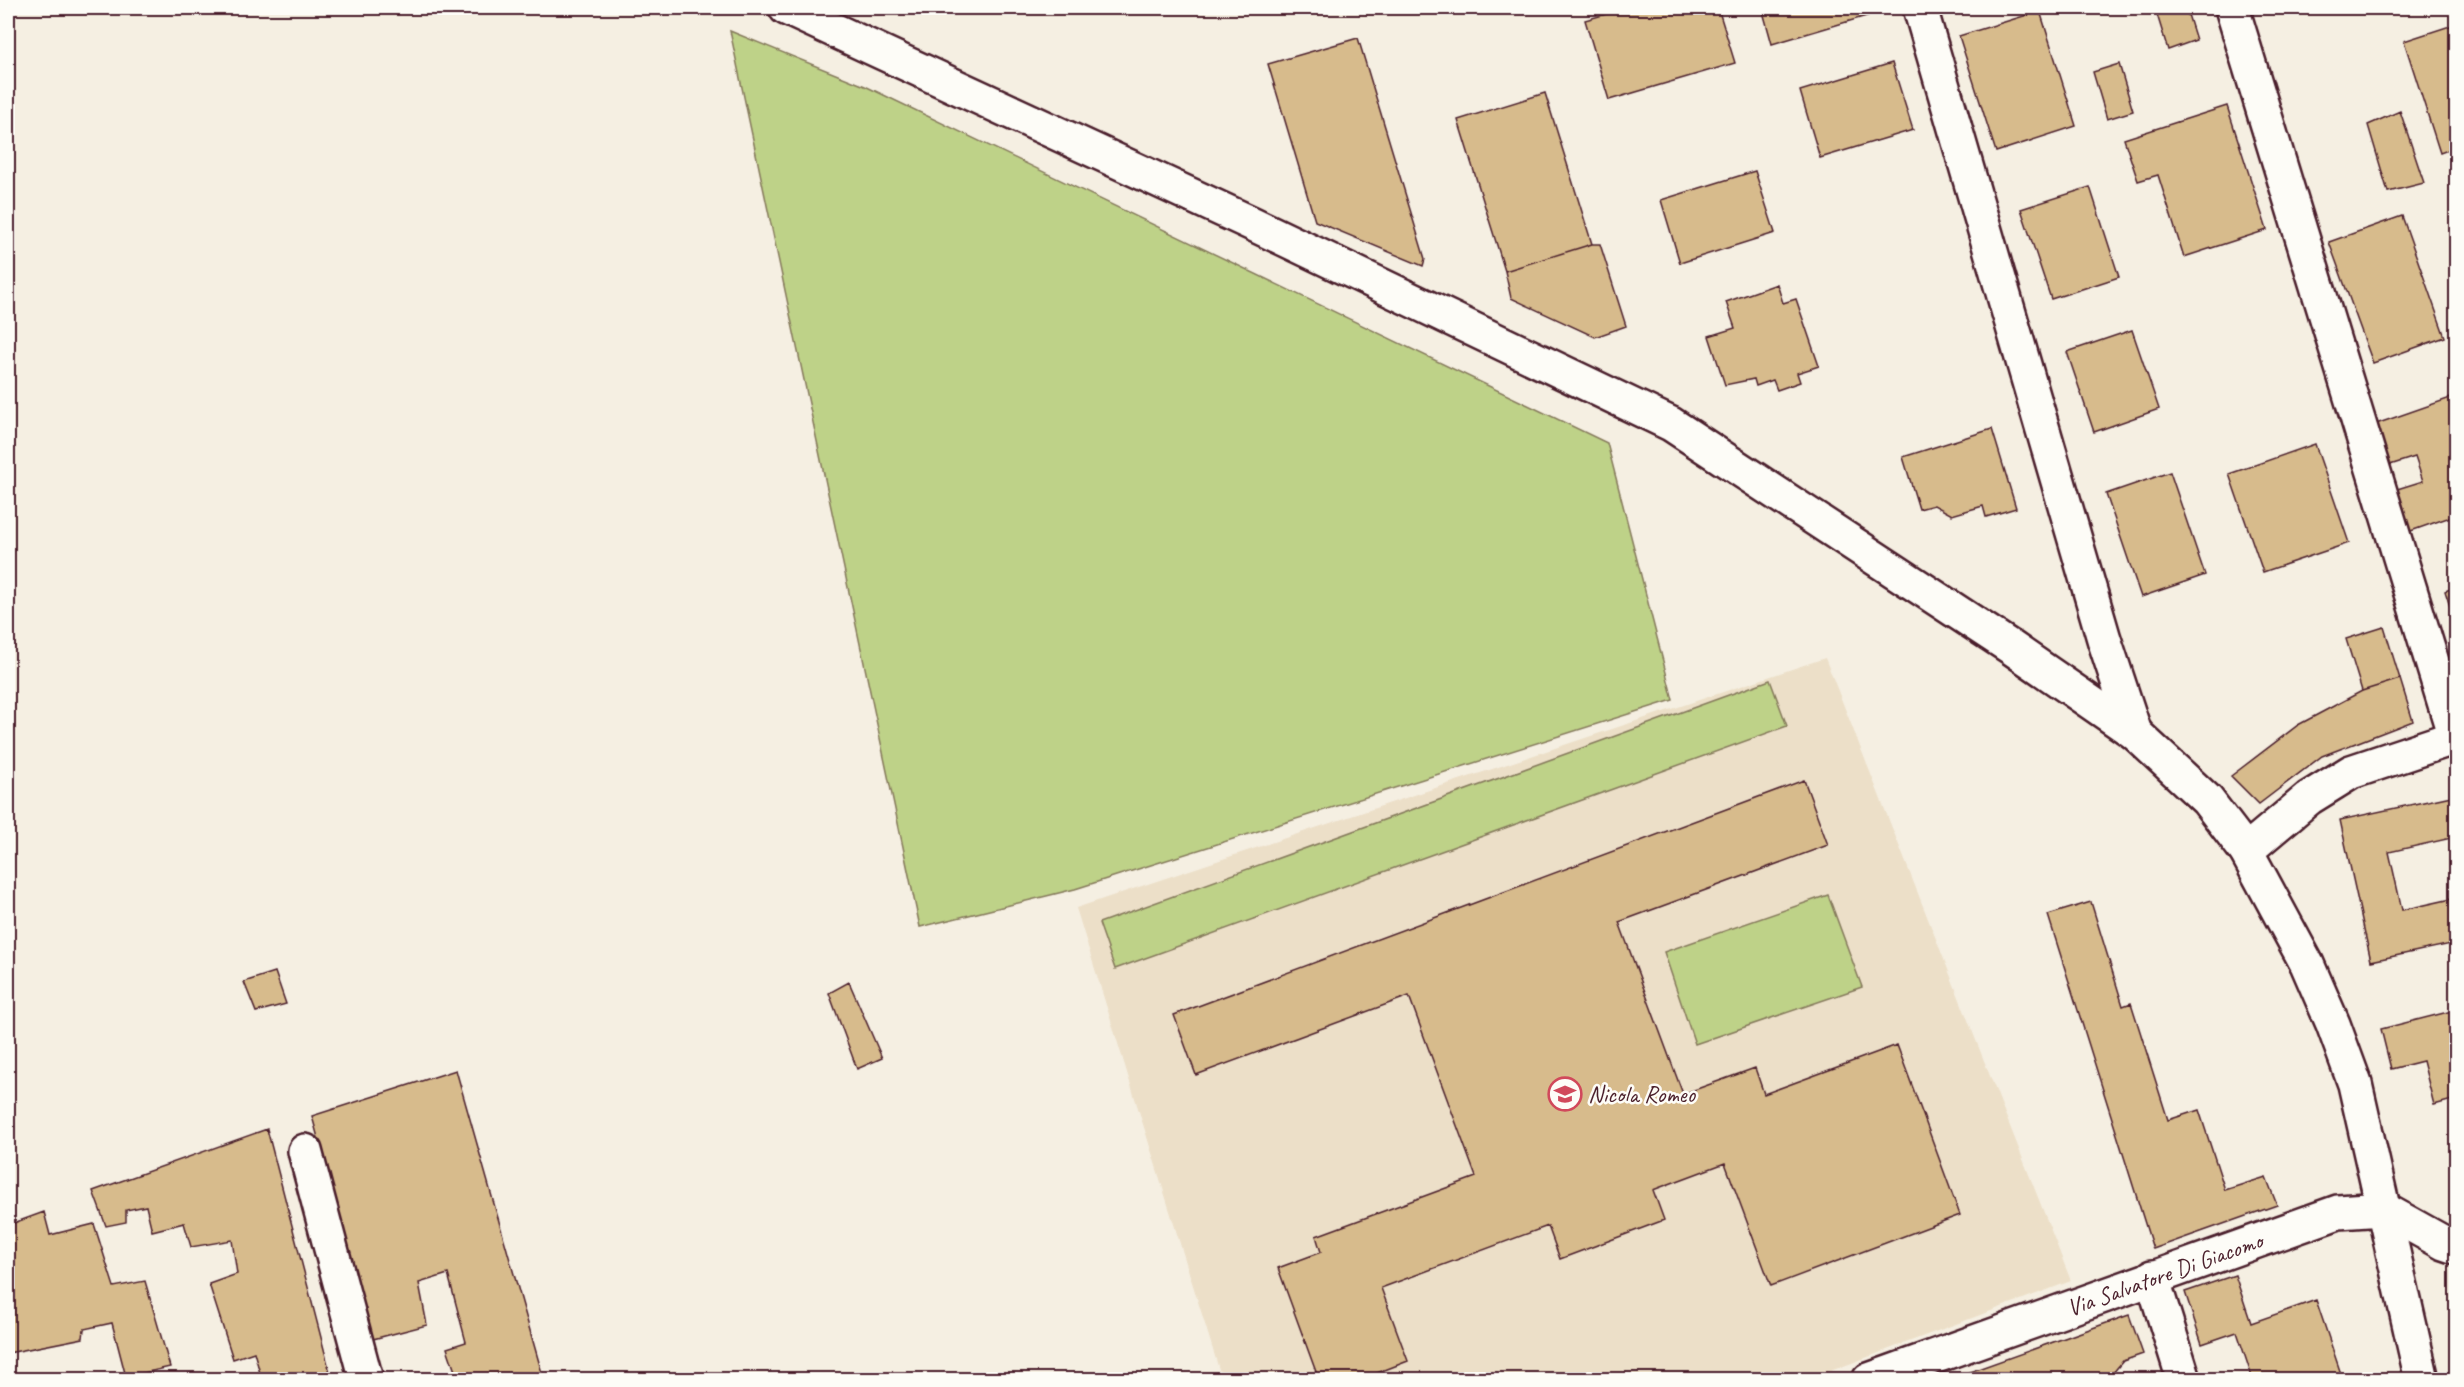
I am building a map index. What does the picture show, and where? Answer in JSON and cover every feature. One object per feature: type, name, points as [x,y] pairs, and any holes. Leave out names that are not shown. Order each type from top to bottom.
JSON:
[{"type":"street","points":[[786,8],[1242,219],[1671,424],[2012,648],[2135,733],[2207,800],[2246,851],[2307,964],[2333,1024],[2355,1084],[2422,1380]]},
{"type":"street","points":[[1920,8],[2101,628],[2135,733]]},
{"type":"street","points":[[2232,8],[2456,737],[2351,772],[2308,798],[2246,851]]},
{"type":"street","points":[[304,1151],[366,1380]]},
{"type":"street","points":[[2383,1209],[2444,1243],[2457,1247]]},
{"type":"street","name":"Via Salvatore Di Giacomo","points":[[1869,1380],[2338,1212],[2383,1209]]},
{"type":"street","points":[[2152,1277],[2184,1380]]},
{"type":"shaded area","name":"Nicola Romeo","points":[[1825,658],[2071,1281],[1809,1379],[1222,1379],[1076,908]]},
{"type":"green space","points":[[730,31],[865,86],[1607,443],[1673,700],[1075,889],[920,927]]},
{"type":"green space","points":[[1770,680],[1787,726],[1115,969],[1099,923]]},
{"type":"green space","points":[[1828,895],[1862,987],[1695,1044],[1664,952]]},
{"type":"building","points":[[1628,8],[1718,8],[1735,63],[1609,100],[1585,20]]},
{"type":"building","points":[[1762,8],[1887,8],[1887,10],[1772,44]]},
{"type":"building","points":[[2155,8],[2186,8],[2196,40],[2168,50]]},
{"type":"building","points":[[2040,11],[2076,126],[1996,152],[1959,36]]},
{"type":"building","points":[[2456,24],[2456,147],[2440,153],[2404,41]]},
{"type":"building","points":[[1358,38],[1425,259],[1423,266],[1315,221],[1268,64]]},
{"type":"building","points":[[1892,63],[1913,130],[1820,158],[1800,91]]},
{"type":"building","points":[[2119,64],[2133,111],[2107,119],[2093,72]]},
{"type":"building","points":[[1545,93],[1592,244],[1505,271],[1458,120]]},
{"type":"building","points":[[2227,106],[2267,230],[2184,257],[2158,175],[2138,181],[2124,139]]},
{"type":"building","points":[[2400,111],[2424,183],[2388,192],[2368,125]]},
{"type":"building","points":[[1755,171],[1775,233],[1680,263],[1661,200]]},
{"type":"building","points":[[2090,187],[2119,277],[2051,299],[2021,209]]},
{"type":"building","points":[[2402,216],[2445,337],[2373,363],[2329,242]]},
{"type":"building","points":[[1592,244],[1600,244],[1626,326],[1595,337],[1511,298],[1505,271]]},
{"type":"building","points":[[1777,284],[1783,303],[1796,299],[1819,366],[1797,373],[1800,382],[1777,390],[1773,380],[1756,386],[1754,379],[1725,385],[1709,336],[1735,328],[1726,302]]},
{"type":"building","points":[[2132,330],[2159,409],[2094,432],[2067,352]]},
{"type":"building","points":[[2456,396],[2456,427],[2451,429],[2456,445],[2456,515],[2408,532],[2394,490],[2423,481],[2415,457],[2390,465],[2376,424]]},
{"type":"building","points":[[1992,429],[2016,508],[1986,517],[1983,506],[1952,515],[1934,505],[1919,509],[1903,457]]},
{"type":"building","points":[[2315,444],[2349,543],[2263,572],[2229,474]]},
{"type":"building","points":[[2170,472],[2205,575],[2141,597],[2106,494]]},
{"type":"building","points":[[2456,587],[2456,625],[2445,591]]},
{"type":"building","points":[[2384,627],[2400,679],[2362,691],[2346,639]]},
{"type":"building","points":[[2400,679],[2413,721],[2322,756],[2259,804],[2231,776],[2298,725],[2362,691]]},
{"type":"building","points":[[1804,780],[1828,845],[1619,922],[1683,1094],[1755,1068],[1764,1094],[1897,1045],[1960,1215],[1771,1286],[1725,1163],[1653,1190],[1664,1220],[1560,1259],[1548,1226],[1381,1288],[1408,1361],[1359,1380],[1319,1380],[1278,1268],[1321,1252],[1316,1236],[1476,1177],[1409,996],[1196,1075],[1174,1015]]},
{"type":"building","points":[[2456,795],[2456,837],[2389,852],[2402,910],[2456,898],[2456,943],[2371,961],[2340,820]]},
{"type":"building","points":[[2091,902],[2123,1006],[2131,1003],[2168,1120],[2199,1110],[2225,1190],[2266,1177],[2277,1205],[2153,1249],[2048,915]]},
{"type":"building","points":[[275,972],[286,1004],[256,1012],[244,982]]},
{"type":"building","points":[[849,982],[882,1058],[857,1069],[829,993]]},
{"type":"building","points":[[2456,1010],[2456,1099],[2434,1105],[2423,1061],[2391,1069],[2381,1029]]},
{"type":"building","points":[[456,1070],[544,1380],[458,1380],[447,1348],[466,1342],[448,1274],[419,1283],[427,1325],[373,1339],[312,1116]]},
{"type":"building","points":[[267,1129],[332,1380],[262,1380],[254,1352],[233,1359],[209,1284],[237,1274],[232,1240],[191,1247],[184,1223],[152,1231],[146,1206],[126,1210],[126,1222],[106,1226],[93,1191]]},
{"type":"building","points":[[44,1212],[50,1235],[94,1224],[114,1287],[145,1281],[170,1367],[126,1377],[112,1323],[84,1329],[83,1338],[8,1353],[8,1225]]},
{"type":"building","points":[[2235,1275],[2251,1323],[2316,1300],[2341,1374],[2325,1380],[2253,1380],[2237,1332],[2202,1344],[2185,1292]]},
{"type":"building","points":[[2129,1315],[2143,1354],[2123,1361],[2107,1380],[1947,1380]]},
{"type":"place","name":"Nicola Romeo","points":[[1565,1094]]}]
